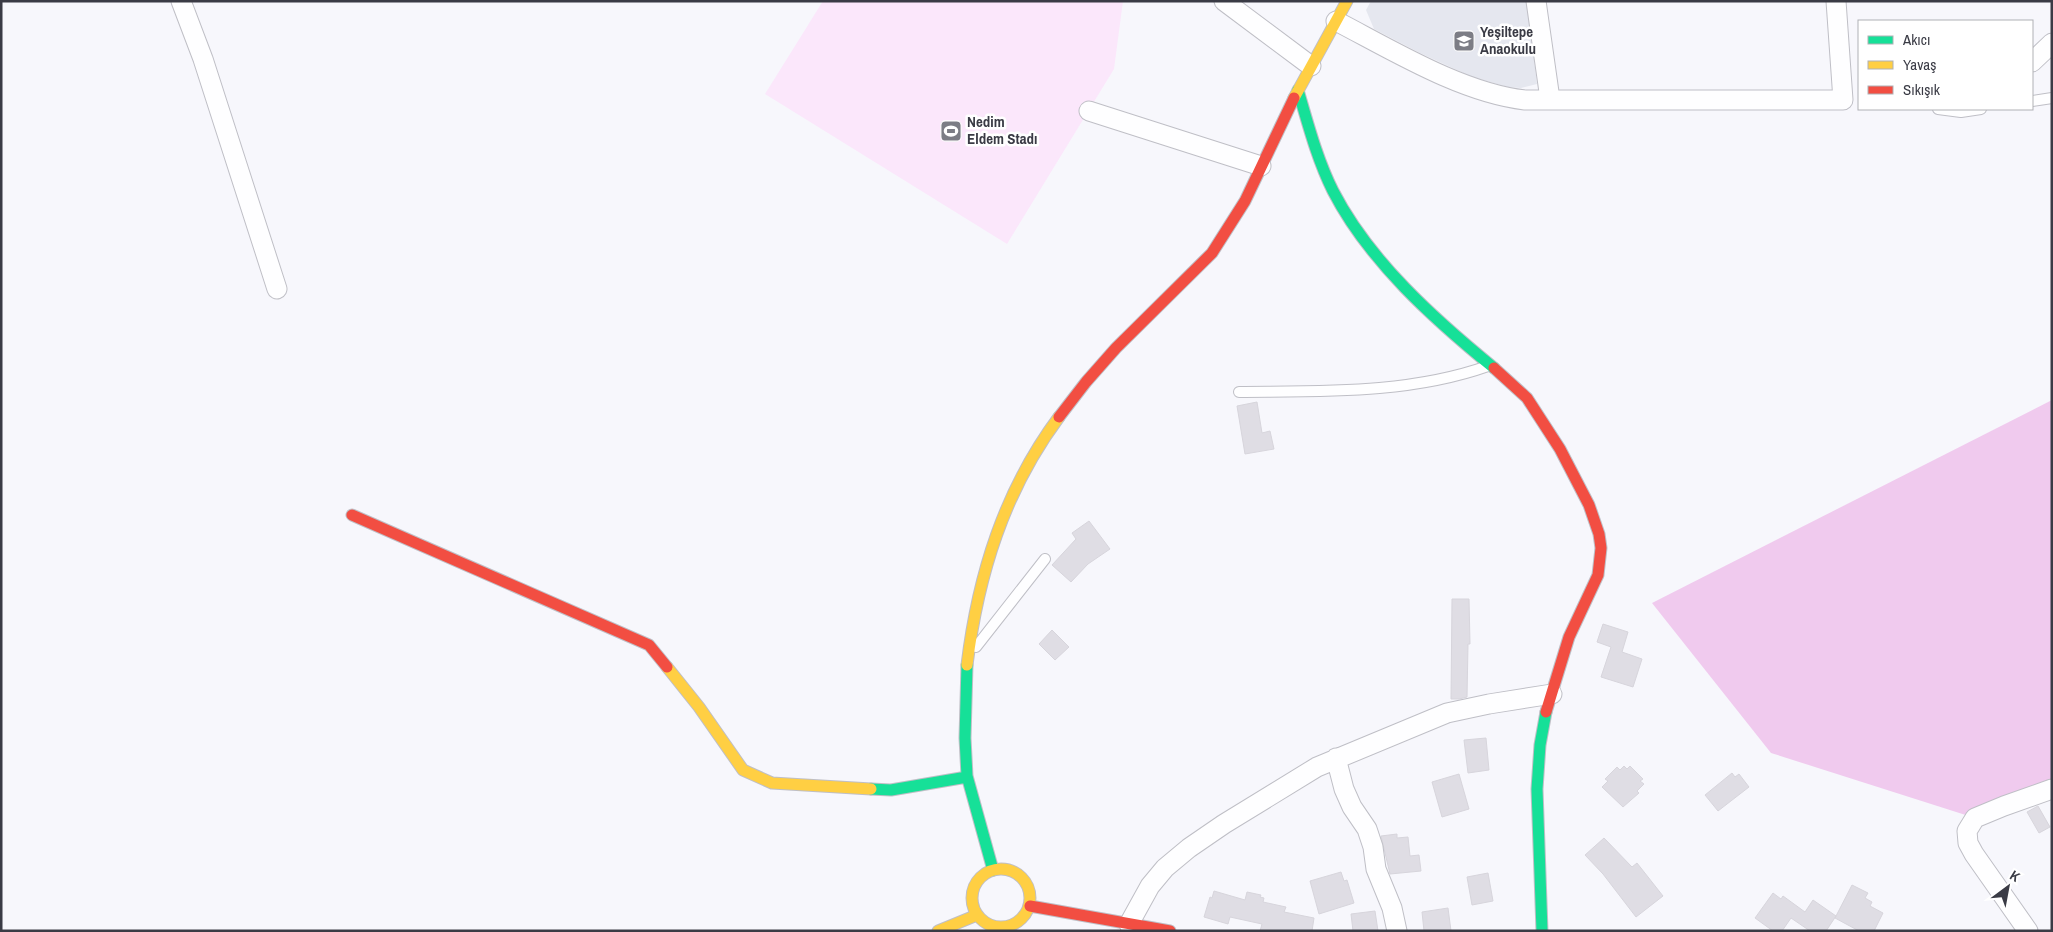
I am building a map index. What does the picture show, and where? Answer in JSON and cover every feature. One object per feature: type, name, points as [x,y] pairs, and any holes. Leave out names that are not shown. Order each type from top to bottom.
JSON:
[{"type":"street","points":[[181,1],[203,59],[277,289]]},
{"type":"street","points":[[1224,1],[1311,66]]},
{"type":"street","points":[[993,870],[967,777],[965,706],[970,635],[985,566],[1006,506],[1020,476],[1040,444],[1086,382],[1114,350],[1217,246],[1236,218],[1298,90],[1347,1]]},
{"type":"street","points":[[1536,1],[1550,99]]},
{"type":"street","points":[[1336,20],[1404,56],[1473,87],[1511,98],[1851,101],[1836,1]]},
{"type":"street","points":[[2033,61],[2052,43]]},
{"type":"street","points":[[1298,90],[1314,147],[1333,190],[1350,221],[1393,274],[1423,306],[1526,398],[1552,434],[1573,470],[1600,537],[1601,556],[1598,575],[1569,635],[1543,728],[1538,763],[1536,802],[1539,899],[1542,931]]},
{"type":"street","points":[[1089,110],[1261,166]]},
{"type":"street","points":[[352,515],[649,645],[699,707],[743,770],[764,780],[772,783],[891,790],[967,777]]},
{"type":"street","points":[[1129,924],[1150,886],[1165,868],[1189,848],[1224,824],[1317,767],[1448,713],[1552,694]]},
{"type":"street","points":[[1336,758],[1344,789],[1352,806],[1367,829],[1374,847],[1376,869],[1392,908],[1397,931]]},
{"type":"street","points":[[2028,931],[1974,854],[1968,843],[1967,831],[1975,818],[2052,790]]},
{"type":"street","points":[[1002,869],[1012,872],[1021,877],[1027,885],[1030,895],[1030,906],[1019,921],[1011,926],[992,926],[983,922],[977,915],[973,906],[973,888],[984,874],[993,870],[1002,869]]},
{"type":"street","points":[[1030,906],[1170,931]]},
{"type":"street","points":[[938,931],[977,915]]},
{"type":"lane","points":[[2033,101],[2052,98]]},
{"type":"lane","points":[[1946,110],[1961,112],[1974,110]]},
{"type":"lane","points":[[1239,392],[1378,388],[1465,374],[1490,365]]},
{"type":"lane","points":[[967,658],[1045,559]]},
{"type":"shaded area","name":"Nedim Eldem Stadı","points":[[823,1],[1123,1],[1114,69],[1007,244],[765,94]]},
{"type":"shaded area","name":"Yeşiltepe Anaokulu","points":[[1371,1],[1527,1],[1537,84],[1521,88],[1508,87],[1472,77],[1420,53],[1374,29],[1366,10]]},
{"type":"shaded area","points":[[2052,400],[2052,789],[1975,818],[1771,753],[1652,603]]},
{"type":"building","points":[[1257,402],[1262,433],[1270,431],[1274,449],[1245,454],[1237,406]]},
{"type":"building","points":[[1089,521],[1110,549],[1088,564],[1071,582],[1052,565],[1076,539],[1072,533]]},
{"type":"building","points":[[1452,599],[1469,599],[1470,644],[1468,644],[1467,697],[1459,699],[1451,699]]},
{"type":"building","points":[[1603,624],[1628,632],[1622,652],[1642,659],[1633,687],[1601,677],[1611,647],[1597,642]]},
{"type":"building","points":[[1052,630],[1069,647],[1055,660],[1039,644]]},
{"type":"building","points":[[1486,738],[1489,770],[1468,773],[1464,740]]},
{"type":"building","points":[[1624,766],[1627,769],[1630,766],[1643,779],[1640,781],[1644,784],[1637,791],[1639,793],[1623,807],[1602,787],[1608,781],[1605,779],[1617,767],[1620,770]]},
{"type":"building","points":[[1732,773],[1735,777],[1739,774],[1749,787],[1718,811],[1705,795]]},
{"type":"building","points":[[1459,774],[1469,809],[1442,817],[1432,782]]},
{"type":"building","points":[[2038,806],[2050,827],[2039,833],[2027,812]]},
{"type":"building","points":[[1397,834],[1397,838],[1408,837],[1410,856],[1419,855],[1421,871],[1390,874],[1381,836]]},
{"type":"building","points":[[1604,838],[1632,867],[1637,863],[1663,896],[1636,917],[1603,874],[1585,855]]},
{"type":"building","points":[[1341,872],[1344,881],[1347,880],[1354,903],[1319,914],[1310,881]]},
{"type":"building","points":[[1488,873],[1493,901],[1472,905],[1467,877]]},
{"type":"building","points":[[1852,885],[1868,893],[1865,898],[1872,902],[1870,906],[1883,913],[1874,931],[1859,931],[1835,918]]},
{"type":"building","points":[[1214,891],[1245,900],[1247,892],[1261,895],[1260,897],[1264,898],[1263,902],[1286,907],[1284,912],[1314,918],[1312,931],[1260,931],[1262,924],[1230,917],[1228,924],[1204,917],[1210,897],[1212,898]]},
{"type":"building","points":[[1773,893],[1781,899],[1783,896],[1805,912],[1813,900],[1836,916],[1826,931],[1810,931],[1791,918],[1782,931],[1773,931],[1755,918]]},
{"type":"building","points":[[1448,908],[1451,931],[1424,931],[1422,912]]},
{"type":"building","points":[[1375,911],[1378,931],[1353,931],[1351,914]]},
{"type":"traffic: fast","points":[[1298,90],[1313,141],[1327,179],[1348,217],[1384,265],[1426,309],[1494,368]]},
{"type":"traffic: fast","points":[[967,665],[965,738],[967,776],[993,870]]},
{"type":"traffic: fast","points":[[1542,931],[1537,789],[1540,745],[1546,712]]},
{"type":"traffic: fast","points":[[871,789],[891,790],[967,777]]},
{"type":"traffic: slow","points":[[1294,98],[1347,1]]},
{"type":"traffic: slow","points":[[967,665],[978,599],[996,535],[1023,474],[1059,417]]},
{"type":"traffic: slow","points":[[667,667],[699,707],[743,770],[772,783],[871,789]]},
{"type":"traffic: slow","points":[[1001,869],[1012,871],[1025,882],[1030,898],[1028,909],[1017,922],[1001,927],[990,925],[977,914],[972,898],[974,887],[985,874],[1001,869]]},
{"type":"traffic: slow","points":[[938,931],[977,915]]},
{"type":"traffic: jam","points":[[1059,417],[1116,348],[1212,253],[1245,201],[1294,98]]},
{"type":"traffic: jam","points":[[1494,368],[1527,398],[1560,449],[1589,505],[1599,534],[1601,548],[1598,575],[1569,637],[1546,712]]},
{"type":"traffic: jam","points":[[352,515],[649,645],[667,667]]},
{"type":"traffic: jam","points":[[1030,906],[1170,931]]},
{"type":"place","name":"Yeşiltepe Anaokulu","points":[[1464,41]]},
{"type":"place","name":"Nedim Eldem Stadı","points":[[951,131]]}]
